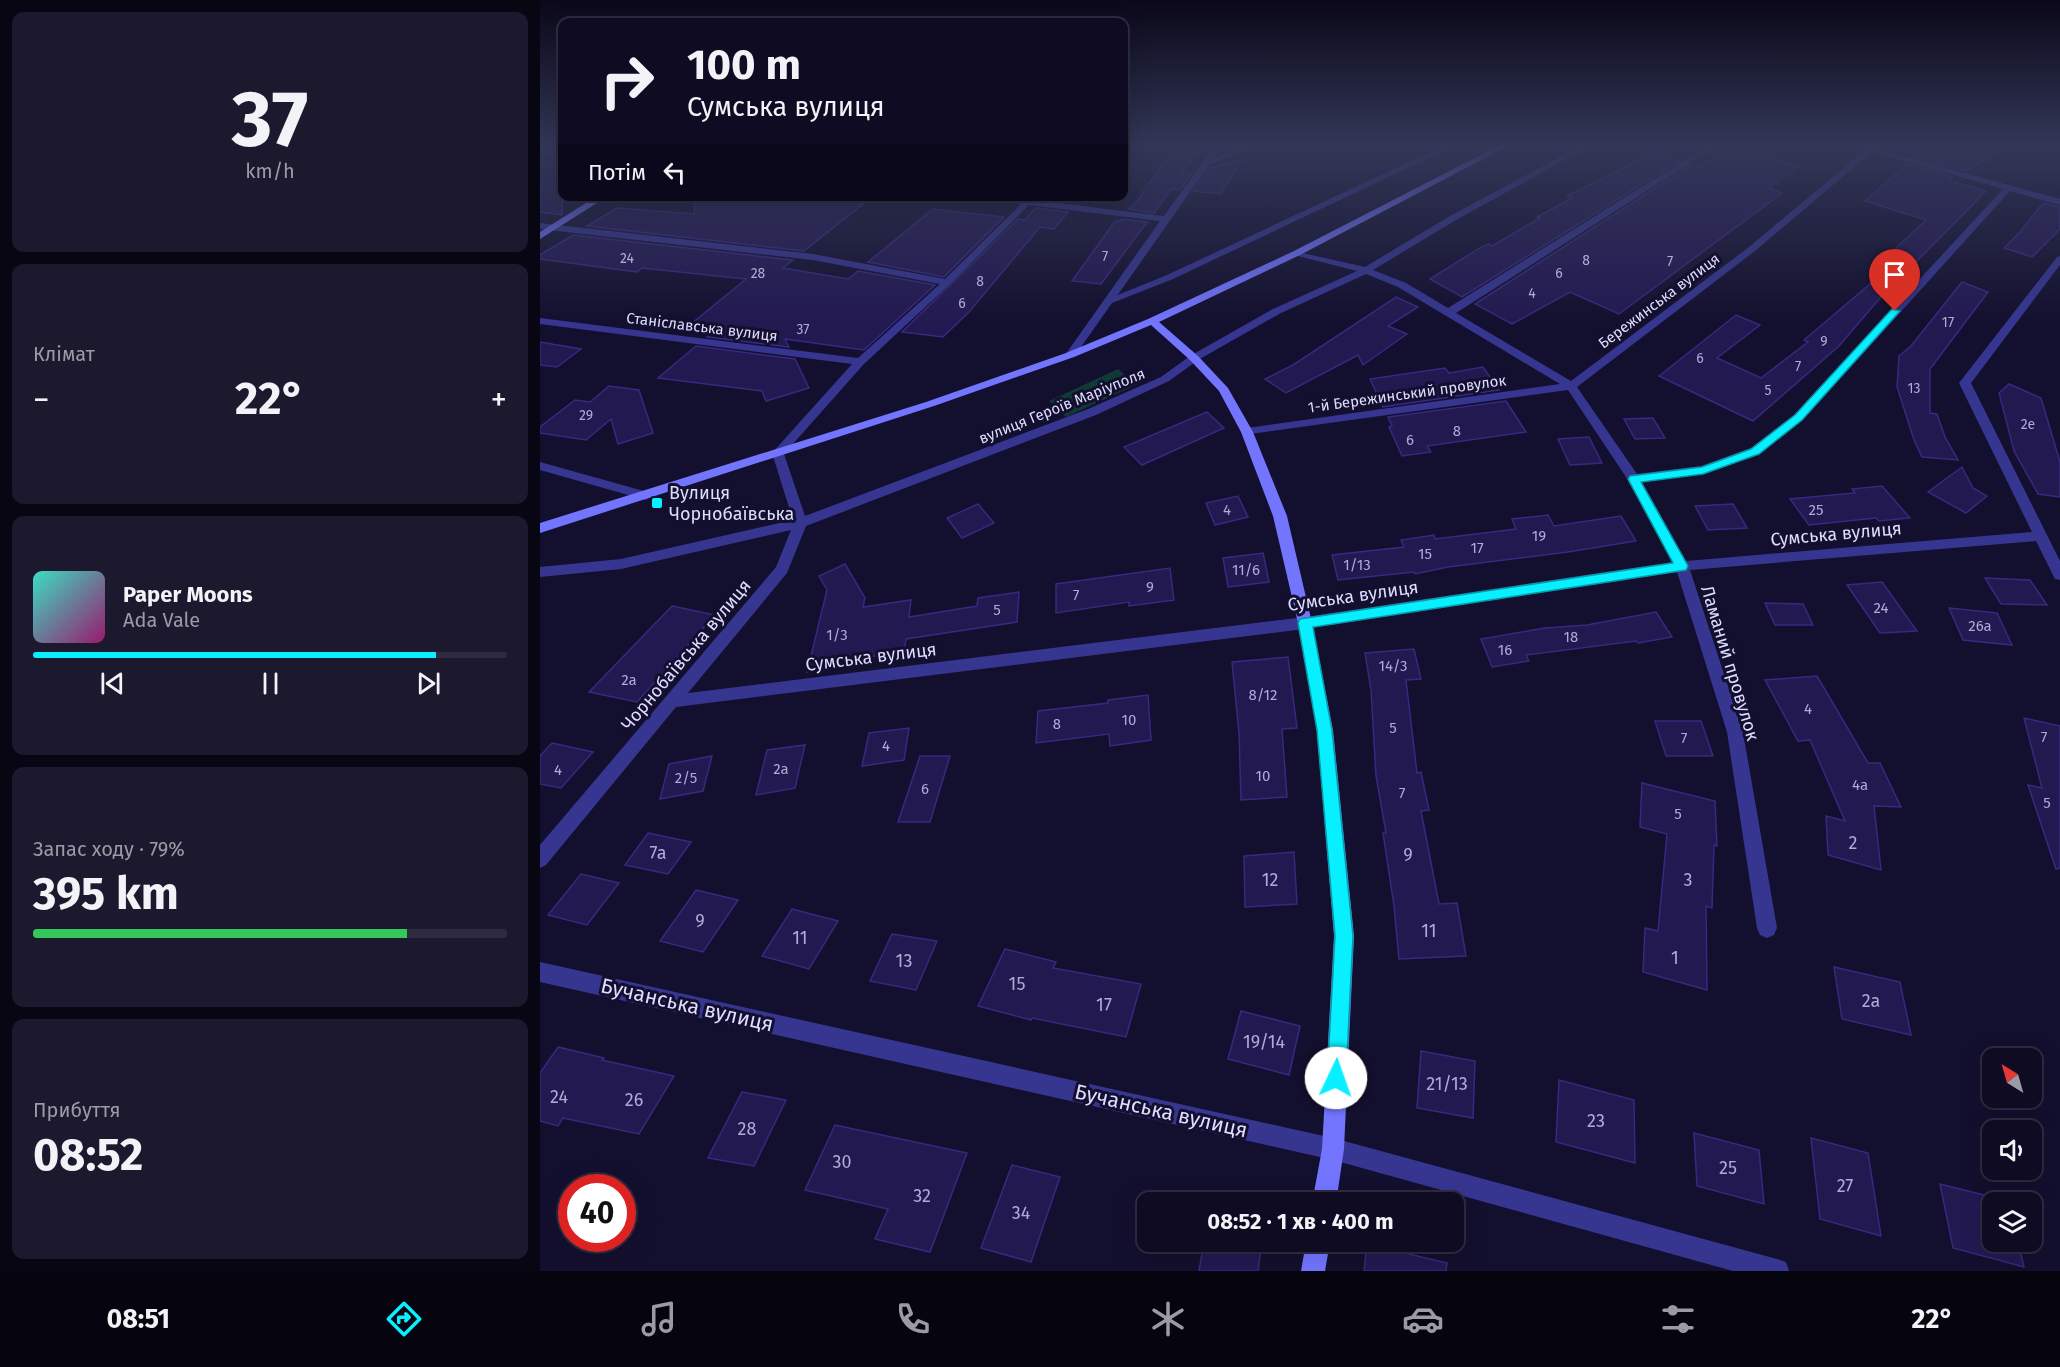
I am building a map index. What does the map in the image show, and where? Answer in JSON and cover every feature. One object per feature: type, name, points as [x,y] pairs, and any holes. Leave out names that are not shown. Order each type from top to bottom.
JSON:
[{"type":"main road","points":[[540,236],[589,205]]},
{"type":"main road","points":[[540,528],[778,453],[1070,355],[1152,321],[1297,253],[1389,205]]},
{"type":"main road","points":[[1152,321],[1194,358],[1224,390],[1247,432],[1280,516],[1305,623],[1325,730],[1344,936],[1333,1149],[1326,1192]]},
{"type":"main road","points":[[1313,1271],[1316,1252]]},
{"type":"street","points":[[801,522],[778,453],[861,362],[1025,205]]},
{"type":"street","points":[[1074,205],[1166,219]]},
{"type":"street","points":[[1070,355],[1176,205]]},
{"type":"street","points":[[1108,301],[1170,277],[1323,205]]},
{"type":"street","name":"вулиця Героїв Маріуполя","points":[[540,572],[621,564],[801,522],[1092,412],[1165,379],[1194,358],[1277,311],[1366,270],[1476,205]]},
{"type":"street","points":[[1448,313],[1619,205]]},
{"type":"street","name":"Бережинська вулиця","points":[[1571,386],[1752,249],[1804,205]]},
{"type":"street","points":[[1634,479],[1703,470],[1755,451],[1799,417],[1992,205]]},
{"type":"street","points":[[540,226],[813,257],[947,282]]},
{"type":"street","name":"Ламаний провулок","points":[[1297,253],[1366,270],[1402,285],[1571,386],[1634,479],[1682,566],[1735,732],[1767,928]]},
{"type":"street","points":[[2060,260],[1965,382],[2038,536],[2060,575]]},
{"type":"street","name":"Станіславська вулиця","points":[[540,321],[861,362]]},
{"type":"street","name":"1-й Бережинський провулок","points":[[1247,432],[1571,386]]},
{"type":"street","points":[[540,466],[646,496]]},
{"type":"street","name":"Чорнобаївська вулиця","points":[[540,860],[782,569],[801,522]]},
{"type":"street","name":"Сумська вулиця","points":[[673,701],[1305,623],[1682,566],[2038,536]]},
{"type":"street","name":"Бучанська вулиця","points":[[540,972],[1333,1149],[1777,1271]]},
{"type":"green space","points":[[1118,369],[1136,385],[1066,417],[1049,401]]},
{"type":"building","points":[[540,205],[562,205],[562,215],[540,212]]},
{"type":"building","points":[[694,205],[861,205],[804,251],[587,226],[617,208],[694,214]]},
{"type":"building","points":[[1133,205],[1159,205],[1154,213],[1129,209]]},
{"type":"building","points":[[1559,205],[1608,205],[1462,297],[1430,279],[1478,249],[1488,244],[1492,246],[1540,218],[1537,217]]},
{"type":"building","points":[[1628,205],[1765,205],[1619,314],[1570,292],[1512,324],[1475,304]]},
{"type":"building","points":[[1879,205],[1972,205],[1911,267],[1896,248],[1926,220]]},
{"type":"building","points":[[2041,205],[2060,207],[2060,229],[2032,257],[2004,248]]},
{"type":"building","points":[[1035,208],[1068,212],[1054,229],[1040,227],[969,312],[943,337],[902,332],[1018,219],[1025,220]]},
{"type":"building","points":[[933,209],[1004,217],[944,277],[868,262]]},
{"type":"building","points":[[1122,219],[1147,222],[1101,284],[1072,281],[1115,221]]},
{"type":"building","points":[[573,235],[793,260],[783,268],[848,279],[858,271],[935,285],[864,350],[785,339],[789,347],[707,337],[719,327],[691,324],[746,279],[642,268],[637,272],[540,259],[540,255]]},
{"type":"building","points":[[1896,262],[1904,270],[1839,346],[1753,421],[1659,376],[1736,315],[1760,325],[1717,358],[1761,378],[1808,342],[1804,340]]},
{"type":"building","points":[[1962,282],[1988,292],[1930,369],[1930,413],[1937,414],[1945,437],[1958,460],[1922,457],[1914,440],[1897,387],[1899,356],[1911,346]]},
{"type":"building","points":[[1396,297],[1418,307],[1388,326],[1407,334],[1363,365],[1358,355],[1286,393],[1265,379],[1293,365]]},
{"type":"building","points":[[540,342],[581,349],[557,367],[540,365]]},
{"type":"building","points":[[696,346],[795,359],[809,388],[766,401],[762,391],[658,378]]},
{"type":"building","points":[[1483,367],[1499,390],[1383,407],[1370,379],[1445,368],[1449,373]]},
{"type":"building","points":[[2009,384],[2041,398],[2060,462],[2060,497],[2038,494],[2014,451],[1999,393]]},
{"type":"building","points":[[609,386],[639,390],[653,433],[618,444],[611,419],[586,440],[540,433],[540,427],[575,400],[590,402]]},
{"type":"building","points":[[1506,401],[1526,432],[1427,446],[1431,452],[1402,456],[1389,427],[1392,426],[1388,417]]},
{"type":"building","points":[[1207,412],[1224,428],[1142,465],[1124,447]]},
{"type":"building","points":[[1653,418],[1665,438],[1635,439],[1624,419]]},
{"type":"building","points":[[1589,437],[1602,463],[1570,465],[1558,439]]},
{"type":"building","points":[[1962,467],[1973,488],[1987,496],[1966,513],[1928,492]]},
{"type":"building","points":[[1882,486],[1910,518],[1879,521],[1876,518],[1809,525],[1790,499],[1855,493],[1852,489]]},
{"type":"building","points":[[1238,496],[1248,517],[1215,525],[1206,503]]},
{"type":"building","points":[[978,504],[994,523],[962,538],[947,518]]},
{"type":"building","points":[[1733,504],[1747,528],[1708,530],[1695,506]]},
{"type":"building","points":[[1548,515],[1554,526],[1621,516],[1636,541],[1448,567],[1415,574],[1414,572],[1338,580],[1332,555],[1404,547],[1401,540],[1434,535],[1435,539],[1516,529],[1512,519]]},
{"type":"building","points":[[1263,553],[1269,582],[1228,587],[1223,558]]},
{"type":"building","points":[[845,564],[865,598],[863,607],[911,600],[909,617],[977,606],[978,598],[1019,592],[1017,622],[906,639],[904,652],[853,659],[852,665],[807,672],[827,590],[819,576]]},
{"type":"building","points":[[1170,568],[1174,600],[1129,606],[1129,602],[1056,613],[1056,584]]},
{"type":"building","points":[[1985,578],[2030,580],[2047,605],[2001,604]]},
{"type":"building","points":[[1882,582],[1917,631],[1880,633],[1847,585]]},
{"type":"building","points":[[1765,603],[1803,604],[1813,625],[1775,625]]},
{"type":"building","points":[[672,606],[715,615],[637,702],[589,692]]},
{"type":"building","points":[[1949,608],[1997,613],[2012,645],[1963,640]]},
{"type":"building","points":[[1656,612],[1672,637],[1526,655],[1529,661],[1492,667],[1481,639],[1545,628],[1587,625]]},
{"type":"building","points":[[1414,649],[1421,679],[1406,680],[1417,773],[1421,772],[1429,810],[1421,811],[1439,904],[1457,903],[1466,956],[1399,959],[1383,833],[1386,833],[1376,776],[1371,690],[1365,653]]},
{"type":"building","points":[[1288,657],[1297,728],[1282,729],[1287,797],[1241,800],[1239,733],[1232,662]]},
{"type":"building","points":[[1817,676],[1868,763],[1880,763],[1901,807],[1874,806],[1881,870],[1828,855],[1826,816],[1845,821],[1810,740],[1798,741],[1765,680]]},
{"type":"building","points":[[1148,695],[1151,740],[1110,746],[1109,734],[1036,743],[1038,711],[1108,703],[1108,700]]},
{"type":"building","points":[[2024,718],[2060,726],[2060,868],[2056,869],[2028,785],[2042,788]]},
{"type":"building","points":[[1655,721],[1701,721],[1713,756],[1666,756]]},
{"type":"building","points":[[909,728],[904,760],[862,766],[869,733]]},
{"type":"building","points":[[552,743],[593,752],[561,788],[540,784],[540,756]]},
{"type":"building","points":[[805,745],[795,788],[756,795],[767,750]]},
{"type":"building","points":[[712,756],[703,791],[660,799],[669,764]]},
{"type":"building","points":[[920,756],[950,756],[930,822],[898,822]]},
{"type":"building","points":[[1642,783],[1715,801],[1717,846],[1714,845],[1712,908],[1706,906],[1707,990],[1643,972],[1645,928],[1658,931],[1667,834],[1640,827]]},
{"type":"building","points":[[648,833],[691,842],[668,874],[625,865]]},
{"type":"building","points":[[1294,852],[1297,904],[1245,907],[1244,856]]},
{"type":"building","points":[[581,874],[619,883],[587,925],[548,915]]},
{"type":"building","points":[[696,890],[738,900],[703,952],[660,941]]},
{"type":"building","points":[[792,909],[838,921],[809,969],[762,956]]},
{"type":"building","points":[[892,934],[937,941],[916,990],[870,981]]},
{"type":"building","points":[[1005,949],[1056,962],[1053,968],[1141,984],[1126,1037],[1032,1018],[1031,1020],[978,1006]]},
{"type":"building","points":[[1834,967],[1900,982],[1911,1035],[1842,1019]]},
{"type":"building","points":[[1241,1011],[1300,1026],[1289,1075],[1228,1059]]},
{"type":"building","points":[[558,1047],[604,1058],[602,1060],[674,1076],[639,1134],[563,1118],[558,1126],[540,1121],[540,1073]]},
{"type":"building","points":[[1421,1051],[1475,1061],[1473,1118],[1417,1108]]},
{"type":"building","points":[[1559,1080],[1634,1100],[1635,1163],[1556,1142]]},
{"type":"building","points":[[742,1092],[786,1100],[754,1166],[708,1158]]},
{"type":"building","points":[[835,1125],[967,1153],[930,1252],[875,1239],[888,1209],[805,1190]]},
{"type":"building","points":[[1694,1133],[1759,1150],[1764,1204],[1697,1186]]},
{"type":"building","points":[[1811,1138],[1868,1153],[1881,1236],[1820,1219]]},
{"type":"building","points":[[1012,1165],[1060,1177],[1031,1262],[981,1248]]},
{"type":"building","points":[[1940,1184],[1982,1194],[1982,1252],[2020,1252],[2024,1267],[1953,1248]]},
{"type":"building","points":[[1202,1252],[1261,1252],[1258,1271],[1199,1271]]},
{"type":"building","points":[[1366,1252],[1401,1252],[1447,1263],[1446,1271],[1364,1271]]},
{"type":"place","name":"Вулиця Чорнобаївська","points":[[657,503]]},
{"type":"route","points":[[1336,1078],[1344,936],[1325,730],[1305,623],[1682,566],[1634,479],[1703,470],[1755,451],[1799,417],[1895,311]]}]
